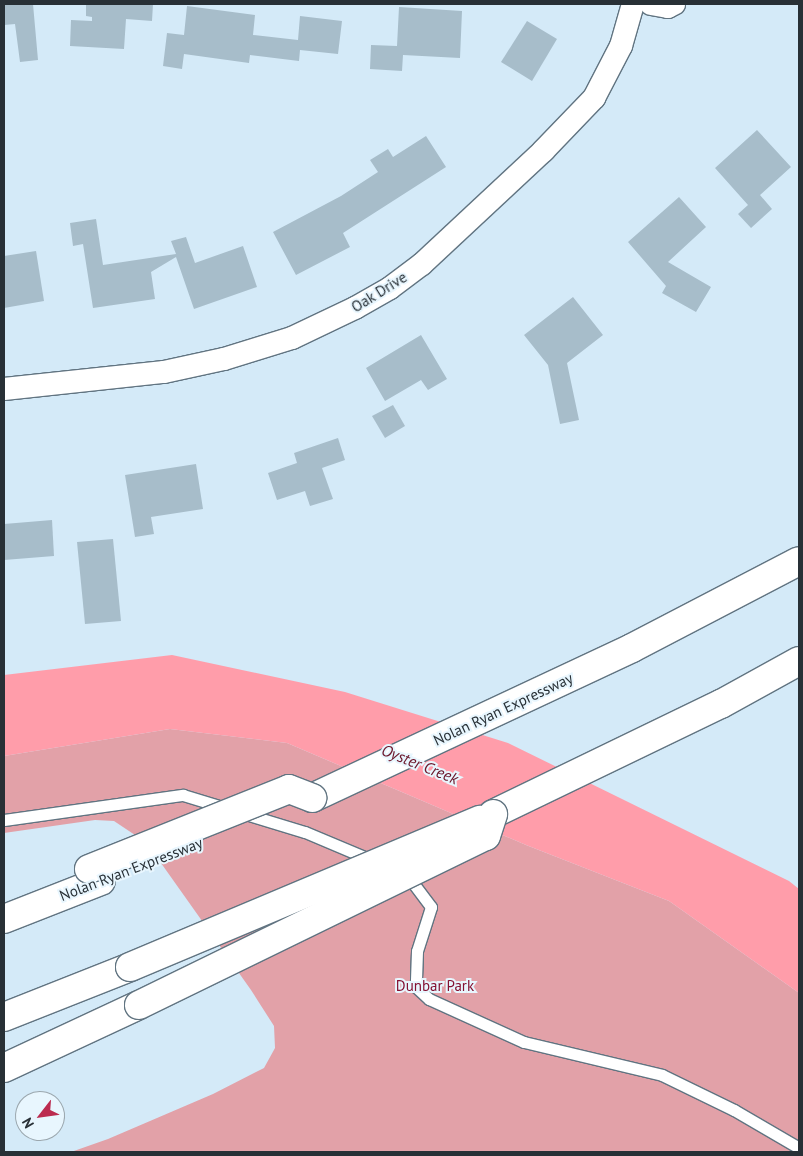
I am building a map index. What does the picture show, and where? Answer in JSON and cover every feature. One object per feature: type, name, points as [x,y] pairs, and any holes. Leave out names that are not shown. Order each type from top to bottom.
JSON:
[{"type":"highway","name":"Nolan Ryan Expressway","points":[[4,919],[95,875],[289,789],[312,798],[632,648],[799,561]]},
{"type":"highway","points":[[4,1017],[130,968],[492,814],[665,732],[799,661]]},
{"type":"highway","points":[[4,1068],[139,1005],[486,836],[492,814]]},
{"type":"highway","points":[[4,899],[95,875]]},
{"type":"street","name":"Oak Drive","points":[[4,389],[164,372],[224,359],[292,338],[355,308],[390,288],[422,264],[543,151],[594,98],[621,46],[633,4]]},
{"type":"street","points":[[651,4],[668,7],[674,4]]},
{"type":"lane","points":[[4,820],[183,795],[306,832],[408,875],[426,899],[431,907],[417,951],[416,987],[429,999],[524,1042],[662,1075],[734,1110],[799,1148]]},
{"type":"green space","name":"Dunbar Park","points":[[170,729],[287,743],[526,845],[669,901],[799,993],[799,1152],[71,1152],[108,1139],[213,1094],[264,1068],[275,1048],[274,1026],[251,990],[156,856],[135,835],[114,821],[95,820],[4,833],[4,756]]},
{"type":"water","name":"Oyster Creek","points":[[172,655],[345,692],[508,743],[789,881],[799,889],[799,993],[669,901],[526,845],[287,743],[170,729],[4,756],[4,675]]},
{"type":"building","points":[[4,4],[33,4],[38,60],[20,62],[15,24],[4,25]]},
{"type":"building","points":[[86,4],[153,4],[152,21],[126,19],[124,49],[70,46],[71,20],[92,21],[92,17],[86,16]]},
{"type":"building","points":[[187,6],[255,15],[253,35],[298,40],[300,16],[342,21],[338,54],[300,50],[299,61],[250,55],[249,63],[184,54],[182,69],[163,66],[167,33],[184,35]]},
{"type":"building","points":[[399,7],[462,11],[460,58],[403,55],[402,71],[370,69],[371,45],[397,46]]},
{"type":"building","points":[[527,21],[557,39],[532,81],[501,62]]},
{"type":"building","points":[[757,130],[791,167],[760,195],[772,209],[751,228],[738,214],[748,205],[715,168]]},
{"type":"building","points":[[426,136],[446,167],[343,233],[350,247],[296,275],[273,232],[341,196],[378,172],[370,160],[388,149],[393,157]]},
{"type":"building","points":[[679,197],[706,227],[668,262],[711,287],[696,312],[662,293],[666,286],[628,242]]},
{"type":"building","points":[[96,219],[103,265],[176,254],[171,241],[186,237],[195,263],[243,246],[257,287],[194,309],[176,257],[151,272],[155,299],[93,308],[83,244],[73,246],[70,223]]},
{"type":"building","points":[[36,251],[44,301],[4,308],[4,256]]},
{"type":"building","points":[[573,297],[603,335],[567,363],[579,420],[560,424],[548,365],[524,335]]},
{"type":"building","points":[[421,335],[447,379],[428,390],[421,380],[385,401],[366,368]]},
{"type":"building","points":[[393,405],[405,426],[385,438],[372,416]]},
{"type":"building","points":[[338,438],[345,460],[322,468],[333,499],[310,506],[305,491],[277,500],[268,473],[297,463],[294,453]]},
{"type":"building","points":[[196,464],[203,509],[151,517],[154,534],[135,537],[125,475]]},
{"type":"building","points":[[52,520],[54,556],[4,560],[4,524]]},
{"type":"building","points":[[113,539],[121,621],[85,624],[77,542]]}]
